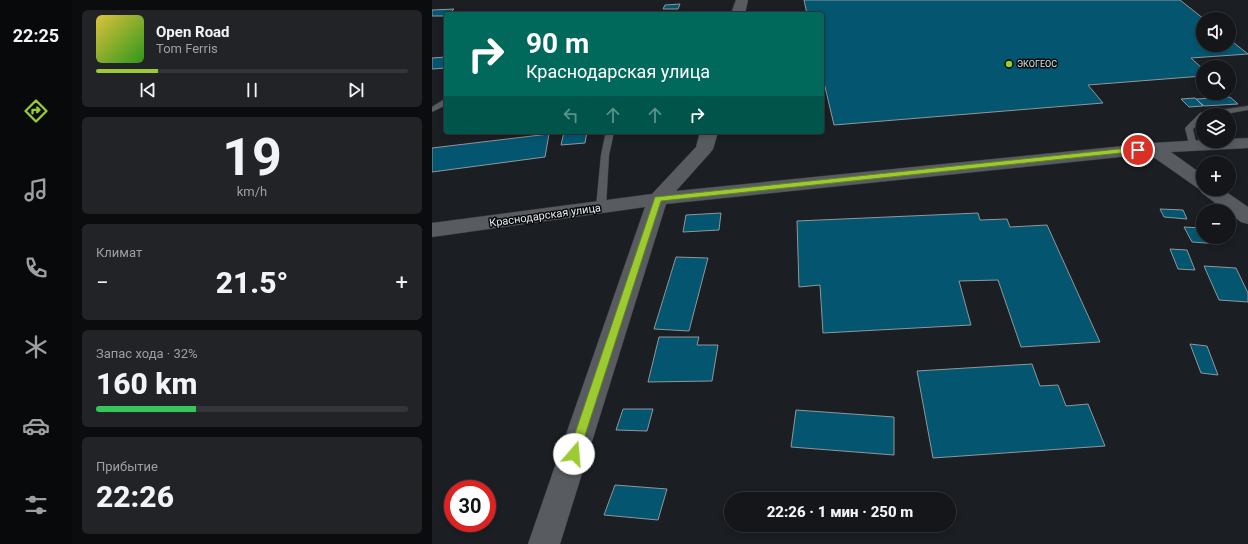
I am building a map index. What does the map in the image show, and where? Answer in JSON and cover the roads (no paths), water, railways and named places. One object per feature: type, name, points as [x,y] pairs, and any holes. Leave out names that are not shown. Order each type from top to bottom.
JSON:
[{"type":"street","points":[[739,12],[742,0]]},
{"type":"street","points":[[544,544],[658,199],[704,149],[708,134]]},
{"type":"street","name":"Краснодарская улица","points":[[432,230],[658,199],[1153,148],[1248,144]]},
{"type":"street","points":[[1153,148],[1196,179]]},
{"type":"street","points":[[1219,196],[1248,217]]},
{"type":"lane","points":[[432,110],[444,103]]},
{"type":"lane","points":[[1236,110],[1248,108]]},
{"type":"lane","points":[[1193,146],[1188,128],[1196,121]]},
{"type":"lane","points":[[601,207],[605,155],[610,134]]},
{"type":"place","name":"ЭКОГЕОС","points":[[1009,64]]}]
